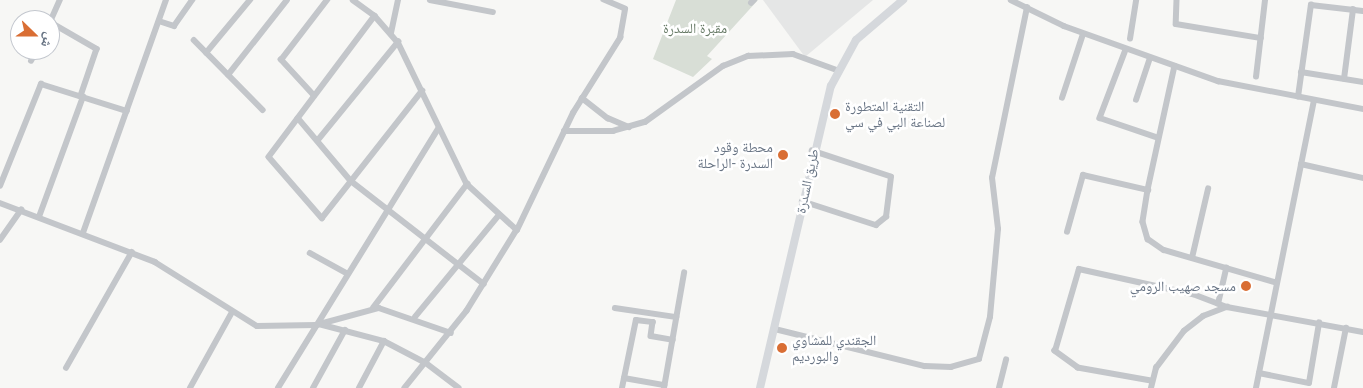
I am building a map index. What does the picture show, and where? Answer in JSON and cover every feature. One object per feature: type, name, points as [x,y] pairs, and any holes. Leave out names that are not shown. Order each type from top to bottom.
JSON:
[{"type":"main road","name":"طريق السدرة","points":[[760,388],[775,329],[812,150],[837,70],[856,40],[903,0]]},
{"type":"street","points":[[83,233],[166,0]]},
{"type":"street","points":[[159,21],[174,26],[192,0]]},
{"type":"street","points":[[206,53],[250,0]]},
{"type":"street","points":[[228,75],[288,0]]},
{"type":"street","points":[[314,96],[281,60],[327,0]]},
{"type":"street","points":[[353,0],[376,16],[398,42],[438,129],[467,184],[516,230]]},
{"type":"street","points":[[391,33],[398,0]]},
{"type":"street","points":[[430,0],[492,12]]},
{"type":"street","points":[[405,388],[417,368],[426,363],[451,333],[484,284],[516,230],[564,131],[624,25],[624,7],[604,0]]},
{"type":"street","points":[[1013,0],[1026,8],[1084,34],[1228,84],[1363,109]]},
{"type":"street","points":[[1130,39],[1136,0]]},
{"type":"street","points":[[1177,0],[1176,24],[1261,38]]},
{"type":"street","points":[[1256,77],[1266,0]]},
{"type":"street","points":[[1298,97],[1311,6],[1363,11]]},
{"type":"street","points":[[775,329],[925,366],[951,367],[979,359],[990,317],[998,229],[992,178],[1026,8]]},
{"type":"street","points":[[1344,79],[1353,10]]},
{"type":"street","points":[[376,16],[269,157],[321,217],[422,91]]},
{"type":"street","points":[[39,217],[97,49],[60,28]]},
{"type":"street","points":[[1062,98],[1084,34]]},
{"type":"street","points":[[194,40],[263,110]]},
{"type":"street","points":[[318,140],[398,42]]},
{"type":"street","points":[[1126,50],[1100,118],[1156,137]]},
{"type":"street","points":[[564,131],[628,127],[658,115],[735,60],[793,54],[837,70]]},
{"type":"street","points":[[1136,100],[1150,58]]},
{"type":"street","points":[[1174,66],[1156,137],[1143,222],[1149,240],[1192,258],[1274,282]]},
{"type":"street","points":[[1301,72],[1363,82]]},
{"type":"street","points":[[0,186],[41,84],[127,111]]},
{"type":"street","points":[[582,98],[608,118],[628,127]]},
{"type":"street","points":[[1256,388],[1274,282],[1314,101]]},
{"type":"street","points":[[298,118],[351,181],[484,284]]},
{"type":"street","points":[[278,388],[438,129]]},
{"type":"street","points":[[802,201],[876,225],[886,217],[891,176],[812,150]]},
{"type":"street","points":[[1300,164],[1363,178]]},
{"type":"street","points":[[1068,232],[1084,175],[1148,190]]},
{"type":"street","points":[[373,308],[424,238],[467,184]]},
{"type":"street","points":[[1192,258],[1208,189]]},
{"type":"street","points":[[0,210],[2,203],[132,252],[171,270],[231,314],[271,328],[318,325],[373,308],[415,317],[451,333]]},
{"type":"street","points":[[0,240],[21,210]]},
{"type":"street","points":[[415,317],[499,215]]},
{"type":"street","points":[[66,368],[132,252]]},
{"type":"street","points":[[310,253],[348,274]]},
{"type":"street","points":[[1218,304],[1226,268]]},
{"type":"street","points":[[1227,307],[1191,324],[1151,385],[1078,368],[1055,351],[1078,270],[1227,307],[1270,312],[1363,332]]},
{"type":"street","points":[[624,378],[664,387],[684,273]]},
{"type":"street","points":[[615,308],[676,316]]},
{"type":"street","points":[[190,388],[231,314]]},
{"type":"street","points":[[622,388],[636,320],[653,322],[651,336],[673,340]]},
{"type":"street","points":[[1259,373],[1309,383],[1319,323]]},
{"type":"street","points":[[318,325],[345,330],[384,341],[426,363],[459,388]]},
{"type":"street","points":[[1334,388],[1346,328]]},
{"type":"street","points":[[313,388],[345,330]]},
{"type":"street","points":[[359,388],[384,341]]},
{"type":"street","points":[[999,388],[1006,360]]},
{"type":"shaded area","points":[[763,0],[873,0],[805,57]]},
{"type":"green space","name":"مقبرة السدرة","points":[[676,0],[758,0],[707,56],[712,59],[693,77],[653,59]]},
{"type":"place","name":"التقنية المتطورة لصناعة البي في سي","points":[[835,114]]},
{"type":"place","name":"محطة وقود السدرة -الراحلة","points":[[783,155]]},
{"type":"place","name":"مسجد صهيب الرومي","points":[[1246,286]]},
{"type":"place","name":"الجقندي للمشاوي والبورديم","points":[[782,348]]}]
